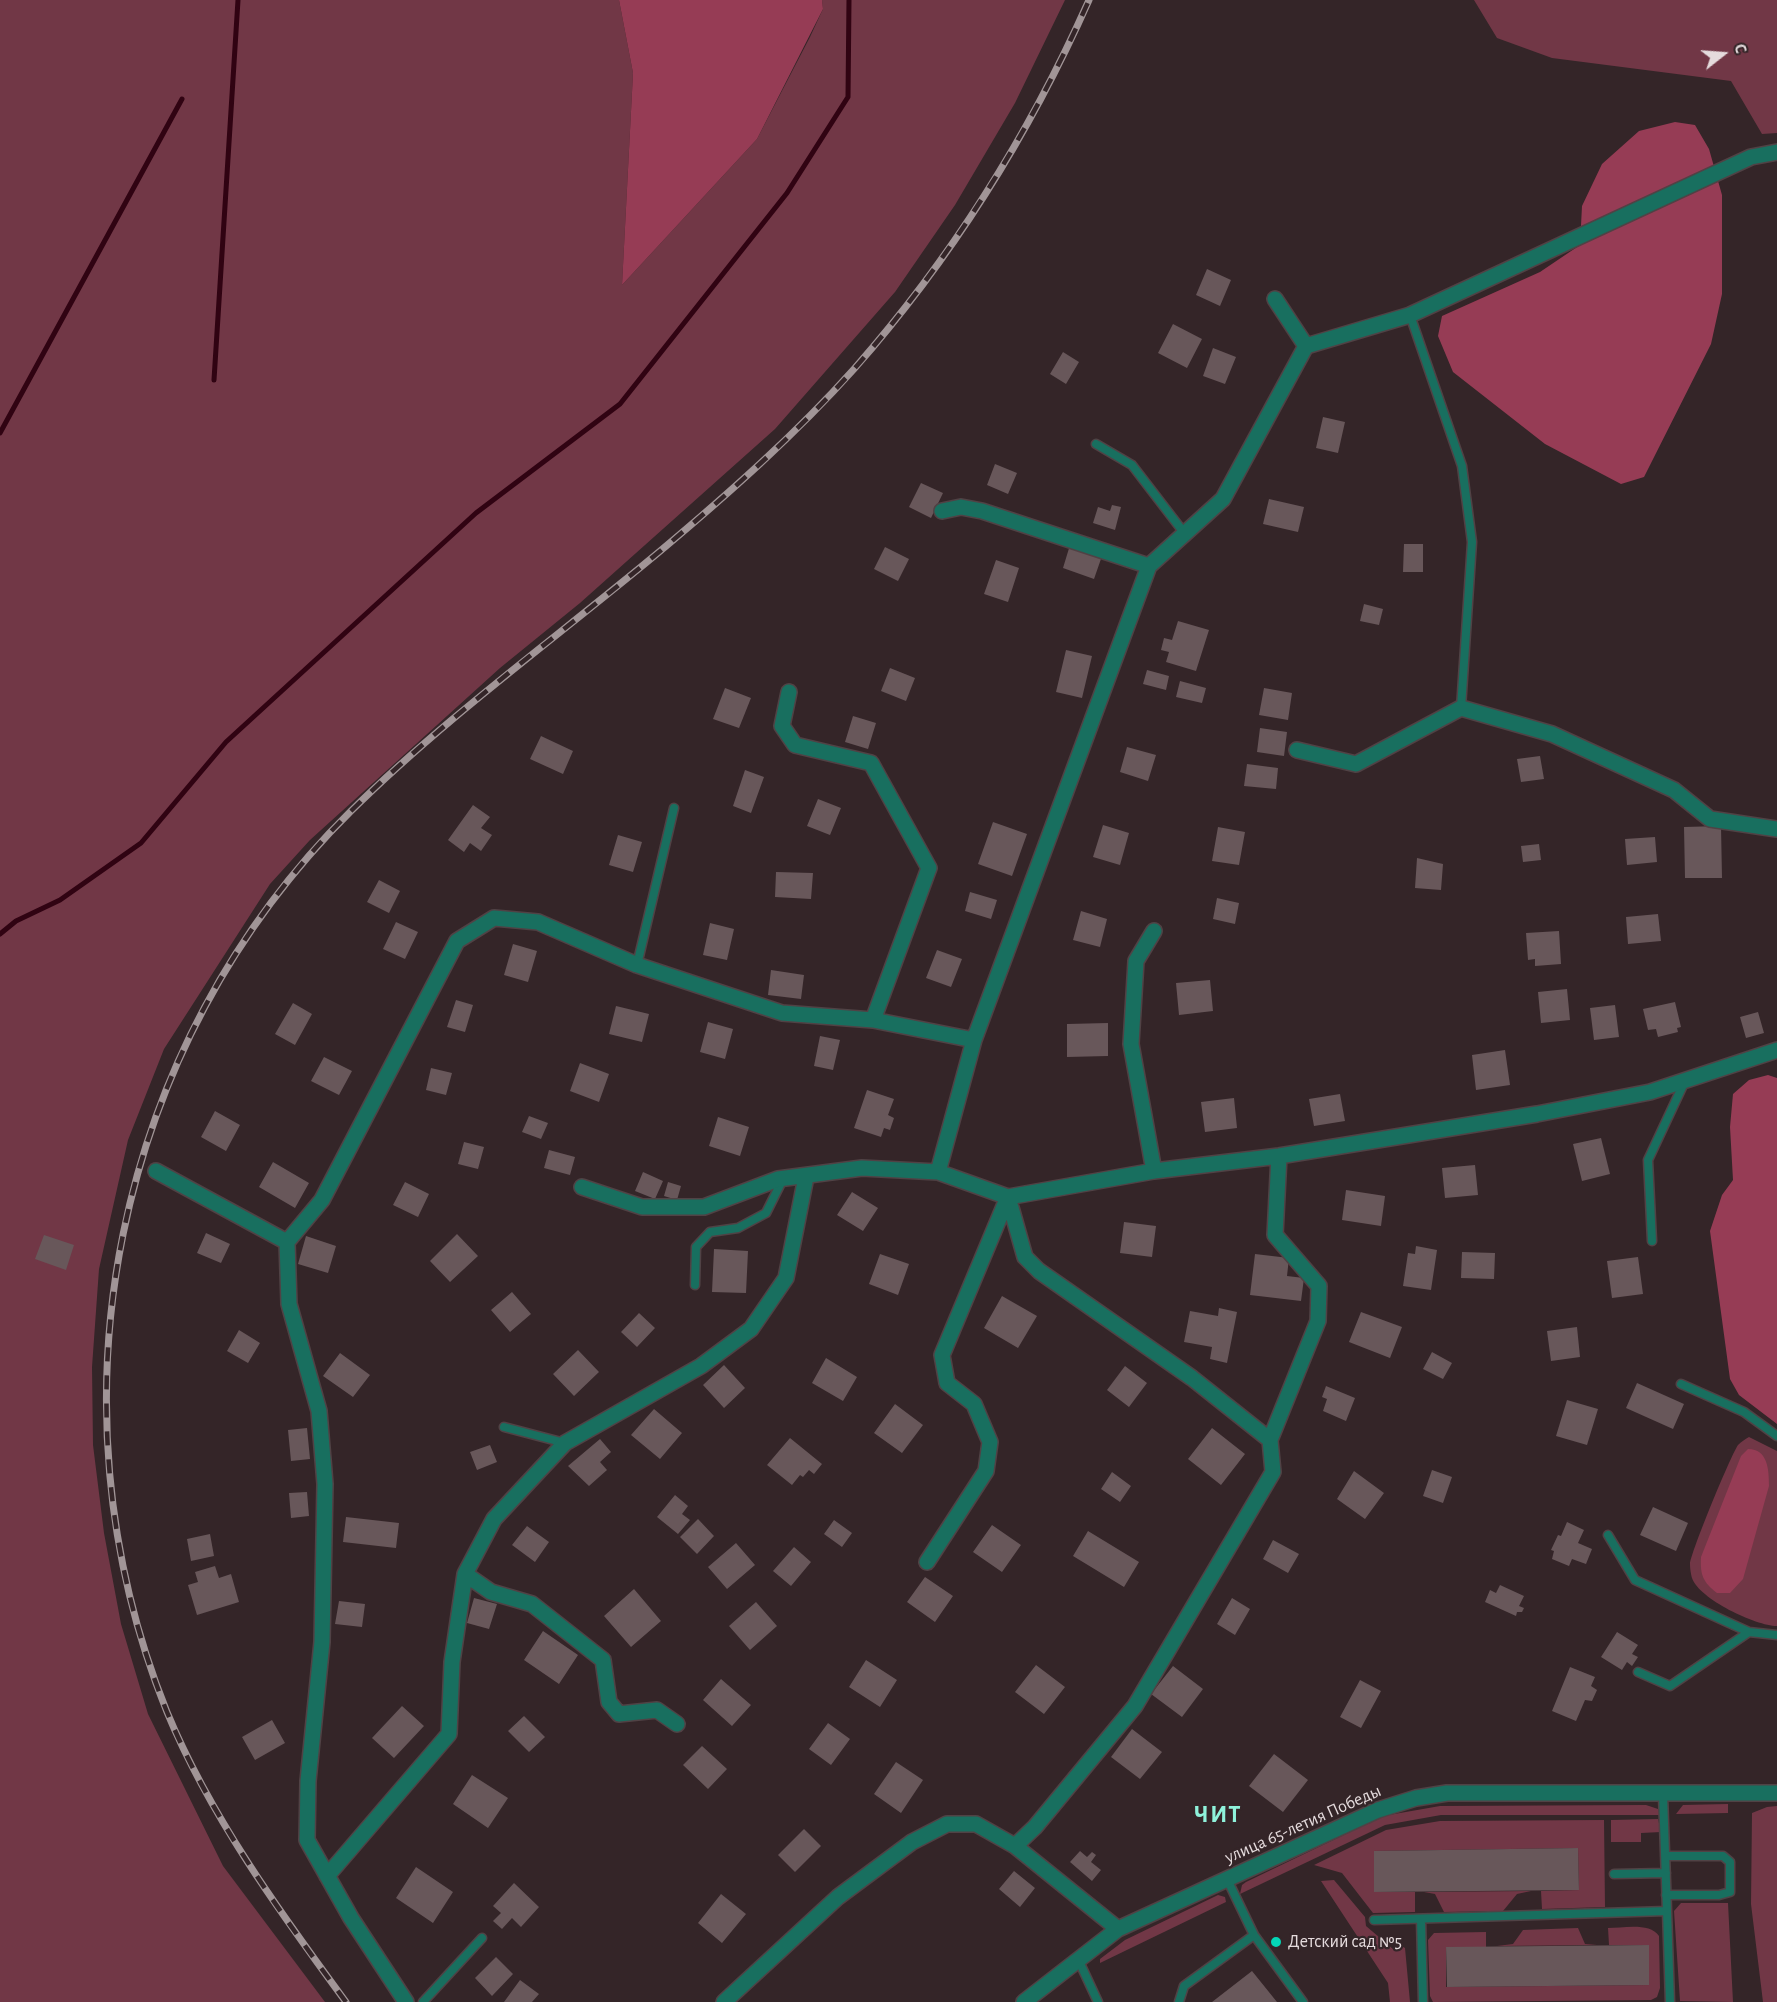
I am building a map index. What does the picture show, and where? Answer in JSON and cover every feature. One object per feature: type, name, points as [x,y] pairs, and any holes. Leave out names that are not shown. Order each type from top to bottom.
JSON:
[{"type":"street","points":[[938,1172],[974,1040],[1149,566],[1223,499],[1306,346],[1410,315],[1751,157],[1777,152]]},
{"type":"street","points":[[1275,299],[1306,346]]},
{"type":"street","points":[[942,511],[961,507],[982,511],[1149,566]]},
{"type":"street","points":[[789,692],[782,726],[795,745],[871,763],[929,868],[873,1020]]},
{"type":"street","points":[[1297,750],[1356,764],[1461,708],[1552,734],[1674,790],[1710,819],[1777,829]]},
{"type":"street","points":[[406,2002],[351,1918],[307,1840],[308,1781],[322,1642],[325,1484],[319,1411],[289,1304],[287,1242],[322,1200],[458,941],[494,918],[538,922],[637,965],[782,1013],[873,1020],[974,1040]]},
{"type":"street","points":[[1154,931],[1136,961],[1131,1044],[1154,1171]]},
{"type":"street","points":[[582,1187],[642,1208],[704,1207],[783,1178],[806,1177],[862,1168],[938,1172],[1008,1197],[1154,1171],[1279,1156],[1537,1114],[1650,1092],[1777,1050]]},
{"type":"street","points":[[1015,1846],[1035,1827],[1135,1706],[1273,1472],[1270,1440],[1318,1322],[1319,1286],[1275,1235],[1279,1156]]},
{"type":"street","points":[[156,1171],[287,1242]]},
{"type":"street","points":[[327,1876],[449,1734],[452,1662],[465,1574],[494,1519],[565,1443],[701,1366],[751,1329],[786,1278],[806,1177]]},
{"type":"street","points":[[1008,1197],[1025,1257],[1039,1271],[1192,1378],[1270,1440]]},
{"type":"street","points":[[927,1562],[986,1471],[990,1442],[974,1404],[947,1383],[942,1355],[1008,1197]]},
{"type":"street","points":[[465,1574],[491,1592],[532,1604],[603,1660],[609,1702],[619,1714],[657,1710],[677,1724]]},
{"type":"street","name":"улица 65-летия Победы","points":[[1024,2002],[1118,1929],[1378,1810],[1416,1798],[1447,1793],[1777,1793]]},
{"type":"street","points":[[724,2002],[838,1898],[912,1842],[947,1824],[976,1824],[1015,1846],[1118,1929]]},
{"type":"lane","points":[[1410,315],[1462,466],[1472,542],[1461,708]]},
{"type":"lane","points":[[1096,444],[1132,465],[1185,534]]},
{"type":"lane","points":[[637,965],[674,808]]},
{"type":"lane","points":[[1652,1241],[1648,1160],[1687,1078]]},
{"type":"lane","points":[[695,1285],[696,1247],[711,1232],[738,1228],[766,1213],[783,1178]]},
{"type":"lane","points":[[1681,1384],[1744,1412],[1777,1436]]},
{"type":"lane","points":[[504,1427],[565,1443]]},
{"type":"lane","points":[[1608,1535],[1635,1580],[1749,1632],[1777,1635]]},
{"type":"lane","points":[[1638,1672],[1670,1686],[1749,1632]]},
{"type":"lane","points":[[1663,1794],[1670,2002]]},
{"type":"lane","points":[[1665,1856],[1723,1856],[1730,1862],[1730,1892],[1719,1895],[1666,1895]]},
{"type":"lane","points":[[1614,1874],[1666,1873]]},
{"type":"lane","points":[[1227,1879],[1254,1935],[1304,2002]]},
{"type":"lane","points":[[1374,1920],[1667,1911]]},
{"type":"lane","points":[[1421,1919],[1423,2002]]},
{"type":"lane","points":[[1179,2002],[1184,1986],[1254,1935]]},
{"type":"lane","points":[[423,2002],[482,1938]]},
{"type":"lane","points":[[1078,1959],[1098,2002]]},
{"type":"shaded area","points":[[0,0],[619,0],[633,73],[622,285],[757,139],[810,37],[823,9],[822,0],[1065,0],[1015,103],[955,205],[895,292],[775,429],[580,603],[500,668],[310,840],[270,884],[164,1049],[128,1140],[99,1269],[92,1367],[93,1445],[104,1533],[121,1624],[148,1714],[223,1866],[325,2002],[0,2002]]},
{"type":"shaded area","points":[[619,0],[822,0],[823,9],[757,139],[622,285],[633,73]]},
{"type":"shaded area","points":[[1474,0],[1777,0],[1777,133],[1762,134],[1731,81],[1552,58],[1497,38]]},
{"type":"shaded area","points":[[1675,122],[1695,125],[1709,149],[1722,195],[1722,294],[1711,344],[1644,477],[1621,484],[1545,444],[1453,372],[1438,336],[1442,316],[1540,272],[1580,245],[1582,206],[1602,164],[1639,131]]},
{"type":"shaded area","points":[[1768,1075],[1777,1078],[1777,1424],[1739,1395],[1730,1379],[1710,1231],[1722,1195],[1733,1180],[1730,1127],[1733,1094],[1749,1080]]},
{"type":"shaded area","points":[[1749,1437],[1777,1451],[1777,1626],[1756,1621],[1729,1610],[1705,1594],[1692,1578],[1690,1564],[1692,1556],[1711,1504],[1738,1445]]},
{"type":"shaded area","points":[[1748,1449],[1755,1450],[1763,1456],[1768,1467],[1769,1486],[1743,1579],[1730,1593],[1717,1593],[1703,1578],[1701,1557],[1741,1456]]},
{"type":"shaded area","points":[[1728,1804],[1728,1813],[1676,1814],[1683,1805]]},
{"type":"shaded area","points":[[1646,1805],[1658,1809],[1660,1815],[1441,1815],[1385,1825],[1240,1894],[1242,1885],[1246,1882],[1383,1816],[1440,1806]]},
{"type":"shaded area","points":[[1777,1806],[1777,2002],[1763,2002],[1751,1904],[1752,1813]]},
{"type":"shaded area","points":[[1658,1819],[1661,1832],[1641,1833],[1641,1842],[1611,1842],[1611,1820]]},
{"type":"shaded area","points":[[1604,1820],[1605,1907],[1542,1909],[1541,1891],[1579,1890],[1578,1848],[1374,1851],[1374,1892],[1415,1892],[1415,1912],[1373,1913],[1342,1873],[1314,1865],[1386,1830],[1440,1821]]},
{"type":"shaded area","points":[[1334,1880],[1365,1917],[1366,1926],[1393,1949],[1400,1945],[1405,1948],[1410,2002],[1390,2002],[1388,1983],[1321,1881]]},
{"type":"shaded area","points":[[1531,1891],[1517,1894],[1503,1911],[1444,1912],[1435,1894],[1424,1892]]},
{"type":"shaded area","points":[[1218,1895],[1225,1897],[1226,1902],[1100,1963],[1100,1959],[1125,1940]]},
{"type":"shaded area","points":[[1681,1903],[1728,1903],[1733,2002],[1680,2001],[1674,1911]]},
{"type":"shaded area","points":[[1643,1927],[1659,1936],[1660,1988],[1657,1997],[1651,2000],[1433,2002],[1430,1996],[1428,1940],[1434,1933],[1486,1932],[1486,1947],[1446,1947],[1446,1987],[1649,1985],[1649,1945],[1609,1945],[1608,1928]]},
{"type":"shaded area","points":[[1578,1928],[1585,1944],[1597,1945],[1497,1946],[1513,1944],[1523,1930]]},
{"type":"building","points":[[1207,269],[1231,280],[1220,306],[1196,295]]},
{"type":"building","points":[[1173,324],[1202,339],[1187,368],[1158,353]]},
{"type":"building","points":[[1213,348],[1236,357],[1225,384],[1203,376]]},
{"type":"building","points":[[1063,352],[1079,362],[1066,384],[1050,374]]},
{"type":"building","points":[[1323,417],[1345,422],[1338,453],[1316,448]]},
{"type":"building","points":[[995,464],[1017,473],[1008,494],[987,485]]},
{"type":"building","points":[[921,483],[943,493],[931,518],[909,507]]},
{"type":"building","points":[[1269,499],[1304,507],[1298,532],[1263,524]]},
{"type":"building","points":[[1112,505],[1121,507],[1115,530],[1093,523],[1098,507],[1110,511]]},
{"type":"building","points":[[1404,544],[1423,544],[1423,572],[1403,572]]},
{"type":"building","points":[[1070,545],[1102,556],[1094,579],[1063,568]]},
{"type":"building","points":[[885,547],[909,559],[898,581],[874,569]]},
{"type":"building","points":[[996,560],[1019,568],[1008,602],[984,594]]},
{"type":"building","points":[[1364,604],[1383,609],[1379,625],[1360,621]]},
{"type":"building","points":[[1178,621],[1209,630],[1196,671],[1166,662],[1169,652],[1161,650],[1164,638],[1172,640]]},
{"type":"building","points":[[1066,650],[1092,656],[1082,698],[1056,692]]},
{"type":"building","points":[[890,668],[915,678],[906,701],[881,691]]},
{"type":"building","points":[[1147,670],[1169,676],[1166,690],[1143,684]]},
{"type":"building","points":[[1180,681],[1206,688],[1202,703],[1176,697]]},
{"type":"building","points":[[725,688],[751,698],[739,728],[713,719]]},
{"type":"building","points":[[1264,688],[1292,693],[1288,720],[1259,715]]},
{"type":"building","points":[[853,716],[876,723],[868,749],[845,742]]},
{"type":"building","points":[[1260,728],[1287,732],[1284,756],[1257,752]]},
{"type":"building","points":[[541,736],[573,751],[563,774],[530,759]]},
{"type":"building","points":[[1127,747],[1156,755],[1148,781],[1120,772]]},
{"type":"building","points":[[1540,756],[1544,779],[1521,782],[1517,759]]},
{"type":"building","points":[[1247,764],[1278,768],[1276,789],[1244,786]]},
{"type":"building","points":[[745,770],[764,777],[751,813],[733,806]]},
{"type":"building","points":[[818,799],[841,808],[830,835],[807,826]]},
{"type":"building","points":[[473,805],[490,817],[481,828],[492,835],[481,851],[470,843],[464,852],[448,840]]},
{"type":"building","points":[[993,822],[1027,834],[1012,876],[978,864]]},
{"type":"building","points":[[1103,825],[1129,833],[1120,865],[1093,857]]},
{"type":"building","points":[[1721,826],[1722,878],[1685,878],[1684,827]]},
{"type":"building","points":[[1218,827],[1245,832],[1239,865],[1212,861]]},
{"type":"building","points":[[618,835],[642,842],[633,872],[609,865]]},
{"type":"building","points":[[1655,837],[1657,862],[1627,865],[1625,839]]},
{"type":"building","points":[[1539,844],[1541,860],[1523,862],[1521,846]]},
{"type":"building","points":[[1417,858],[1443,864],[1441,890],[1415,888]]},
{"type":"building","points":[[776,872],[813,873],[811,899],[775,897]]},
{"type":"building","points":[[379,880],[400,891],[389,913],[367,902]]},
{"type":"building","points":[[970,892],[997,900],[991,919],[965,911]]},
{"type":"building","points":[[1217,898],[1239,903],[1235,924],[1213,919]]},
{"type":"building","points":[[1081,911],[1107,919],[1100,947],[1073,940]]},
{"type":"building","points":[[1658,914],[1661,941],[1628,944],[1626,917]]},
{"type":"building","points":[[396,922],[418,932],[405,959],[383,949]]},
{"type":"building","points":[[710,923],[734,929],[727,960],[703,955]]},
{"type":"building","points":[[1559,931],[1561,964],[1535,966],[1535,959],[1528,960],[1526,933]]},
{"type":"building","points":[[513,944],[537,951],[528,982],[504,975]]},
{"type":"building","points":[[937,950],[962,959],[951,987],[926,978]]},
{"type":"building","points":[[771,970],[804,975],[801,999],[768,995]]},
{"type":"building","points":[[1210,980],[1213,1011],[1179,1015],[1176,983]]},
{"type":"building","points":[[1567,989],[1570,1020],[1541,1023],[1538,992]]},
{"type":"building","points":[[456,1000],[473,1005],[465,1032],[447,1027]]},
{"type":"building","points":[[1675,1002],[1681,1027],[1677,1028],[1678,1032],[1658,1037],[1656,1029],[1648,1030],[1643,1009]]},
{"type":"building","points":[[293,1003],[312,1014],[295,1045],[275,1034]]},
{"type":"building","points":[[1615,1005],[1619,1037],[1594,1040],[1590,1008]]},
{"type":"building","points":[[616,1006],[649,1014],[642,1042],[609,1034]]},
{"type":"building","points":[[1758,1012],[1764,1033],[1746,1038],[1740,1017]]},
{"type":"building","points":[[708,1022],[733,1029],[725,1059],[700,1052]]},
{"type":"building","points":[[1108,1023],[1108,1056],[1067,1057],[1067,1024]]},
{"type":"building","points":[[820,1036],[840,1040],[833,1070],[814,1066]]},
{"type":"building","points":[[1505,1050],[1510,1085],[1476,1090],[1472,1055]]},
{"type":"building","points":[[324,1057],[352,1071],[339,1095],[311,1081]]},
{"type":"building","points":[[580,1063],[609,1074],[599,1102],[570,1091]]},
{"type":"building","points":[[431,1068],[452,1073],[446,1095],[426,1090]]},
{"type":"building","points":[[867,1090],[894,1099],[888,1115],[894,1118],[890,1130],[884,1128],[881,1137],[854,1128]]},
{"type":"building","points":[[1340,1094],[1345,1121],[1314,1126],[1309,1099]]},
{"type":"building","points":[[1234,1098],[1237,1128],[1205,1132],[1201,1102]]},
{"type":"building","points":[[215,1111],[240,1125],[226,1151],[201,1137]]},
{"type":"building","points":[[529,1116],[548,1123],[541,1139],[522,1132]]},
{"type":"building","points":[[718,1117],[749,1127],[740,1156],[709,1146]]},
{"type":"building","points":[[1601,1138],[1610,1174],[1582,1181],[1573,1144]]},
{"type":"building","points":[[464,1142],[484,1147],[478,1169],[458,1164]]},
{"type":"building","points":[[549,1150],[575,1157],[570,1175],[544,1168]]},
{"type":"building","points":[[273,1162],[309,1183],[295,1208],[259,1187]]},
{"type":"building","points":[[1475,1165],[1478,1195],[1445,1198],[1442,1168]]},
{"type":"building","points":[[643,1172],[663,1181],[655,1199],[635,1191]]},
{"type":"building","points":[[405,1182],[429,1194],[418,1217],[393,1205]]},
{"type":"building","points":[[668,1182],[681,1186],[677,1200],[664,1196]]},
{"type":"building","points":[[1346,1190],[1385,1196],[1381,1226],[1342,1220]]},
{"type":"building","points":[[852,1192],[878,1208],[863,1231],[837,1215]]},
{"type":"building","points":[[1124,1222],[1156,1226],[1152,1257],[1120,1253]]},
{"type":"building","points":[[206,1233],[230,1244],[221,1263],[197,1253]]},
{"type":"building","points":[[457,1234],[478,1256],[450,1282],[430,1261]]},
{"type":"building","points":[[44,1235],[74,1245],[66,1270],[35,1259]]},
{"type":"building","points":[[306,1236],[336,1246],[328,1273],[298,1264]]},
{"type":"building","points":[[1416,1246],[1437,1250],[1431,1290],[1403,1286],[1408,1253],[1415,1254]]},
{"type":"building","points":[[714,1249],[748,1251],[746,1293],[712,1292]]},
{"type":"building","points":[[1462,1252],[1495,1253],[1494,1279],[1461,1278]]},
{"type":"building","points":[[880,1254],[909,1264],[898,1295],[869,1284]]},
{"type":"building","points":[[1255,1254],[1289,1258],[1287,1276],[1304,1278],[1301,1301],[1250,1295]]},
{"type":"building","points":[[1638,1257],[1643,1294],[1612,1298],[1607,1261]]},
{"type":"building","points":[[512,1292],[531,1314],[510,1332],[491,1310]]},
{"type":"building","points":[[1002,1296],[1037,1316],[1018,1348],[984,1328]]},
{"type":"building","points":[[1219,1308],[1237,1312],[1227,1363],[1210,1359],[1212,1347],[1184,1342],[1190,1311],[1218,1316]]},
{"type":"building","points":[[1361,1312],[1402,1327],[1390,1358],[1349,1342]]},
{"type":"building","points":[[639,1313],[655,1328],[637,1347],[621,1332]]},
{"type":"building","points":[[1577,1327],[1580,1357],[1551,1361],[1547,1331]]},
{"type":"building","points":[[239,1330],[260,1343],[248,1363],[227,1351]]},
{"type":"building","points":[[578,1350],[599,1372],[574,1396],[553,1374]]},
{"type":"building","points":[[1432,1352],[1452,1363],[1443,1379],[1423,1369]]},
{"type":"building","points":[[340,1353],[370,1375],[353,1397],[323,1376]]},
{"type":"building","points":[[826,1358],[857,1377],[843,1401],[812,1383]]},
{"type":"building","points":[[724,1365],[745,1388],[724,1408],[703,1385]]},
{"type":"building","points":[[1125,1366],[1147,1383],[1129,1407],[1107,1390]]},
{"type":"building","points":[[1637,1383],[1684,1404],[1673,1429],[1626,1408]]},
{"type":"building","points":[[1326,1386],[1355,1398],[1346,1421],[1323,1411],[1327,1399],[1322,1397]]},
{"type":"building","points":[[1567,1400],[1598,1409],[1587,1445],[1556,1436]]},
{"type":"building","points":[[895,1404],[923,1425],[902,1453],[874,1433]]},
{"type":"building","points":[[654,1409],[682,1433],[660,1459],[631,1435]]},
{"type":"building","points":[[307,1428],[310,1459],[291,1461],[288,1430]]},
{"type":"building","points":[[1212,1428],[1245,1454],[1221,1485],[1188,1459]]},
{"type":"building","points":[[790,1438],[822,1464],[814,1474],[809,1470],[803,1477],[800,1475],[792,1485],[767,1465]]},
{"type":"building","points":[[600,1439],[611,1452],[600,1462],[607,1470],[589,1486],[568,1466]]},
{"type":"building","points":[[490,1445],[497,1462],[477,1470],[470,1452]]},
{"type":"building","points":[[1432,1470],[1452,1477],[1443,1503],[1423,1496]]},
{"type":"building","points":[[1354,1471],[1384,1493],[1365,1519],[1337,1499]]},
{"type":"building","points":[[1112,1472],[1131,1486],[1120,1502],[1101,1489]]},
{"type":"building","points":[[307,1492],[309,1516],[291,1518],[289,1493]]},
{"type":"building","points":[[675,1495],[688,1506],[682,1514],[690,1520],[678,1534],[657,1517]]},
{"type":"building","points":[[1653,1507],[1688,1523],[1676,1551],[1640,1535]]},
{"type":"building","points":[[346,1517],[399,1523],[396,1548],[343,1542]]},
{"type":"building","points":[[698,1519],[714,1536],[697,1554],[680,1537]]},
{"type":"building","points":[[834,1520],[852,1533],[842,1547],[824,1534]]},
{"type":"building","points":[[1567,1522],[1584,1530],[1578,1543],[1592,1549],[1586,1564],[1572,1559],[1569,1566],[1552,1559],[1554,1551],[1551,1550]]},
{"type":"building","points":[[992,1525],[1021,1545],[1002,1572],[973,1552]]},
{"type":"building","points":[[527,1526],[549,1542],[535,1562],[512,1545]]},
{"type":"building","points":[[1088,1531],[1139,1562],[1124,1587],[1073,1556]]},
{"type":"building","points":[[210,1534],[214,1556],[191,1561],[187,1539]]},
{"type":"building","points":[[1273,1540],[1299,1554],[1288,1573],[1263,1559]]},
{"type":"building","points":[[736,1543],[755,1565],[727,1589],[708,1567]]},
{"type":"building","points":[[794,1547],[811,1562],[791,1586],[773,1571]]},
{"type":"building","points":[[215,1566],[219,1578],[231,1574],[239,1602],[197,1615],[188,1585],[198,1582],[195,1572]]},
{"type":"building","points":[[925,1577],[953,1596],[935,1622],[907,1602]]},
{"type":"building","points":[[1500,1585],[1524,1596],[1519,1606],[1524,1608],[1522,1612],[1517,1612],[1516,1616],[1485,1602],[1490,1590],[1496,1593]]},
{"type":"building","points":[[634,1589],[661,1621],[631,1647],[604,1616]]},
{"type":"building","points":[[474,1598],[497,1604],[489,1629],[467,1623]]},
{"type":"building","points":[[1232,1598],[1250,1609],[1235,1635],[1217,1624]]},
{"type":"building","points":[[339,1601],[365,1604],[362,1627],[335,1624]]},
{"type":"building","points":[[756,1602],[777,1626],[750,1650],[729,1626]]},
{"type":"building","points":[[543,1631],[578,1655],[559,1684],[524,1660]]},
{"type":"building","points":[[1617,1632],[1638,1645],[1632,1654],[1638,1657],[1632,1666],[1627,1662],[1622,1670],[1601,1657]]},
{"type":"building","points":[[866,1660],[897,1680],[880,1707],[849,1687]]},
{"type":"building","points":[[1036,1665],[1065,1687],[1044,1714],[1015,1692]]},
{"type":"building","points":[[1173,1666],[1203,1689],[1182,1717],[1151,1694]]},
{"type":"building","points":[[1570,1667],[1595,1677],[1591,1686],[1597,1690],[1592,1701],[1585,1700],[1576,1721],[1552,1711]]},
{"type":"building","points":[[721,1679],[751,1705],[732,1726],[703,1700]]},
{"type":"building","points":[[1360,1680],[1381,1691],[1361,1728],[1340,1717]]},
{"type":"building","points":[[402,1706],[424,1726],[394,1758],[372,1738]]},
{"type":"building","points":[[524,1716],[545,1737],[529,1752],[508,1731]]},
{"type":"building","points":[[272,1720],[285,1743],[255,1760],[242,1737]]},
{"type":"building","points":[[828,1723],[850,1739],[831,1765],[809,1749]]},
{"type":"building","points":[[1132,1729],[1162,1752],[1140,1779],[1111,1757]]},
{"type":"building","points":[[702,1746],[727,1769],[708,1789],[683,1765]]},
{"type":"building","points":[[1274,1754],[1308,1780],[1283,1812],[1249,1786]]},
{"type":"building","points":[[896,1762],[923,1780],[901,1813],[874,1794]]},
{"type":"building","points":[[472,1775],[508,1798],[488,1828],[453,1804]]},
{"type":"building","points":[[804,1829],[821,1846],[795,1872],[778,1855]]},
{"type":"building","points":[[1578,1848],[1579,1890],[1374,1892],[1374,1851]]},
{"type":"building","points":[[1080,1851],[1087,1857],[1092,1852],[1096,1855],[1091,1862],[1101,1870],[1092,1881],[1070,1862]]},
{"type":"building","points":[[416,1867],[453,1892],[433,1923],[396,1898]]},
{"type":"building","points":[[1014,1871],[1035,1888],[1020,1907],[999,1889]]},
{"type":"building","points":[[514,1883],[539,1907],[521,1927],[512,1918],[502,1929],[493,1921],[501,1913],[493,1906]]},
{"type":"building","points":[[721,1894],[746,1914],[722,1943],[698,1923]]},
{"type":"building","points":[[1649,1945],[1649,1985],[1447,1987],[1446,1947]]},
{"type":"building","points":[[496,1957],[513,1974],[492,1996],[475,1978]]},
{"type":"building","points":[[1252,1971],[1277,2002],[1212,2002]]},
{"type":"building","points":[[520,1980],[539,1994],[532,2002],[504,2002]]},
{"type":"waterway","points":[[214,380],[238,0]]},
{"type":"waterway","points":[[0,934],[16,921],[60,900],[141,843],[226,742],[476,513],[620,404],[787,193],[848,97],[849,0]]},
{"type":"waterway","points":[[0,433],[182,99]]},
{"type":"railway","points":[[346,2002],[247,1862],[184,1751],[167,1712],[129,1594],[110,1474],[108,1353],[123,1233],[156,1117],[205,1007],[270,904],[351,811],[387,776],[463,710],[659,552],[735,486],[784,441],[854,369],[923,284],[985,194],[1041,98],[1089,0]]},
{"type":"place","name":"Детский сад №5","points":[[1276,1942]]},
{"type":"district","name":"ЧИТ","points":[[1218,1815]]}]
